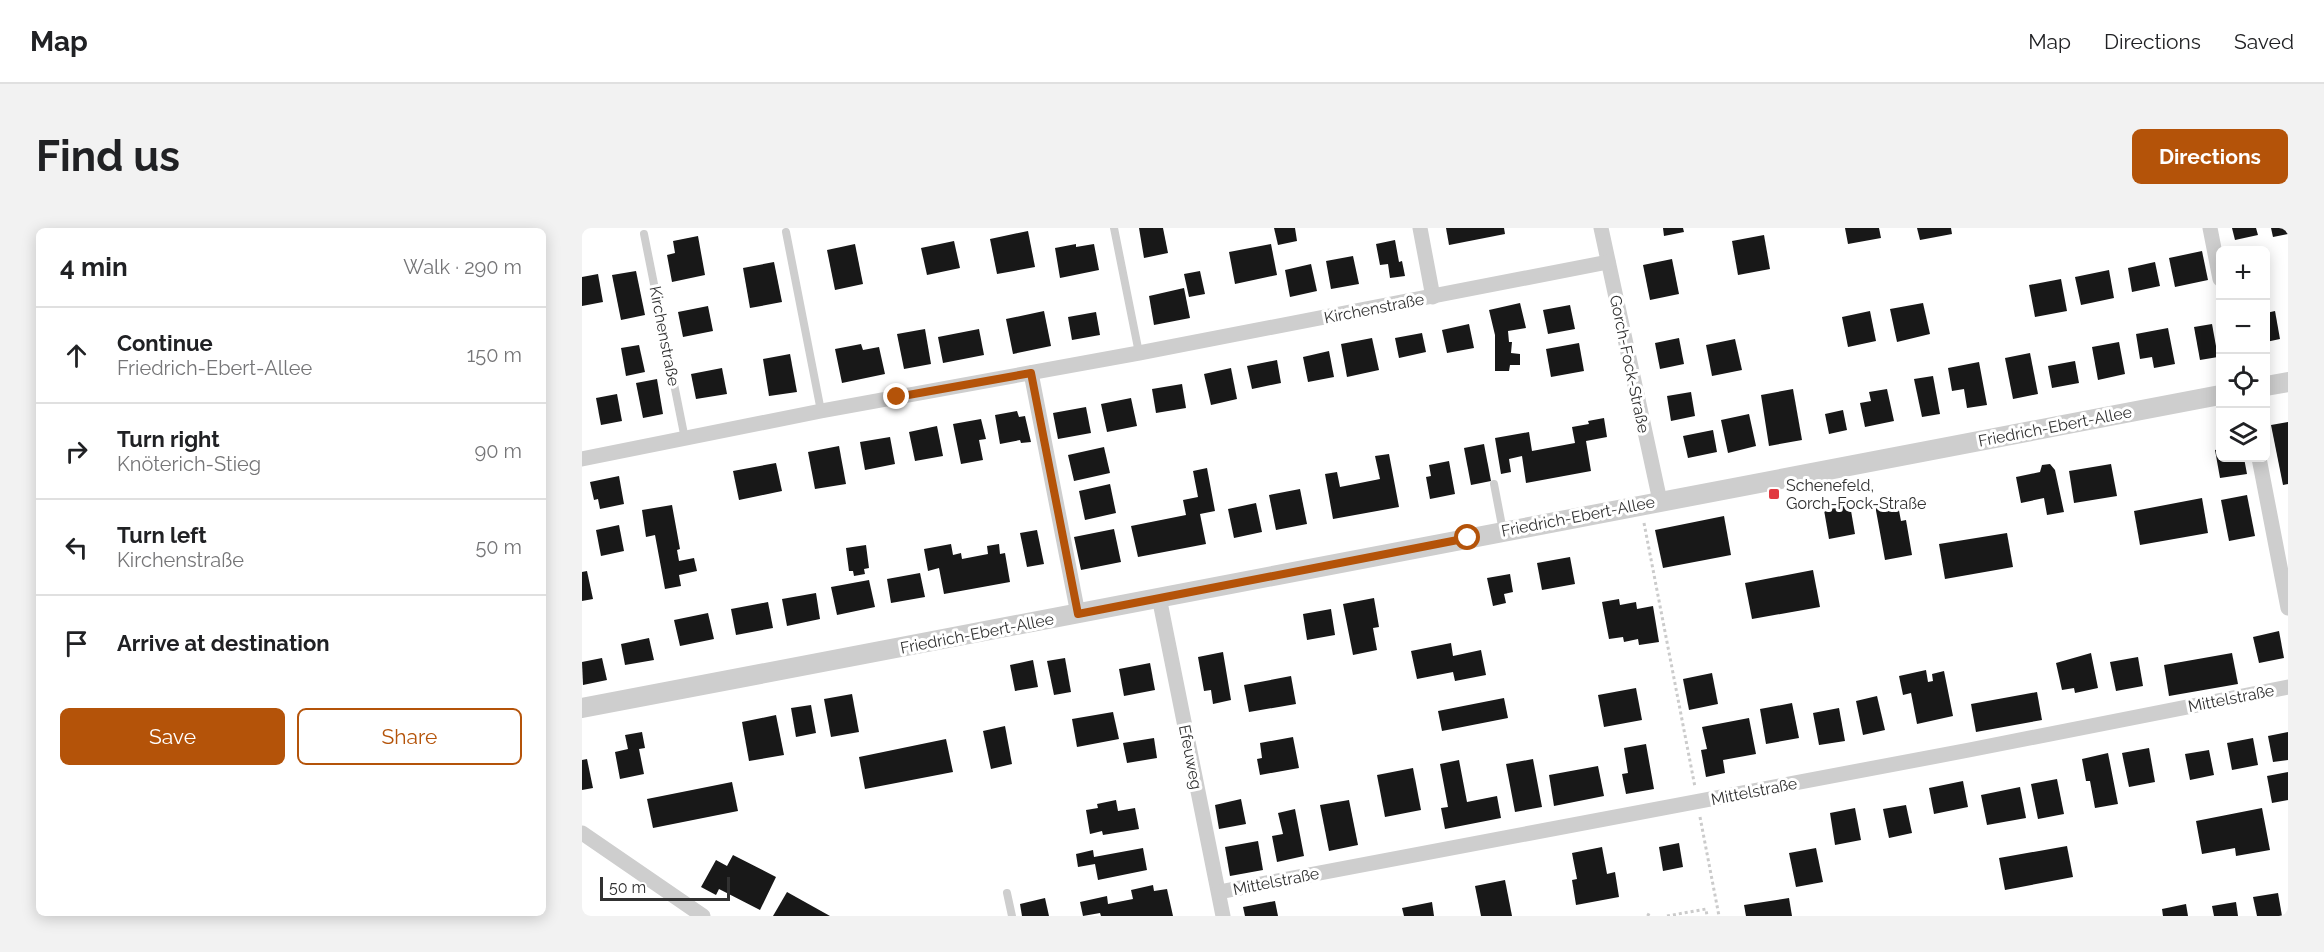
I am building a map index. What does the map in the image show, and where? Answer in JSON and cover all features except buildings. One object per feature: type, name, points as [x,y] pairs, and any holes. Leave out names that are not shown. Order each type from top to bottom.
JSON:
[{"type":"street","points":[[1420,228],[1433,297]]},
{"type":"street","name":"Gorch-Fock-Straße","points":[[1601,228],[1660,501]]},
{"type":"street","points":[[2211,228],[2216,256]]},
{"type":"street","name":"Kirchenstraße","points":[[582,459],[821,411],[1139,353],[1608,262]]},
{"type":"street","points":[[1031,373],[1078,614]]},
{"type":"street","points":[[2270,385],[2288,382]]},
{"type":"street","name":"Friedrich-Ebert-Allee","points":[[582,708],[2216,395]]},
{"type":"street","points":[[2260,462],[2288,608]]},
{"type":"street","name":"Efeuweg","points":[[1159,597],[1223,916]]},
{"type":"street","name":"Mittelstraße","points":[[1219,892],[2288,687]]},
{"type":"street","points":[[582,833],[703,916]]},
{"type":"lane","points":[[1114,228],[1139,353]]},
{"type":"lane","points":[[786,232],[821,411]]},
{"type":"lane","name":"Kirchenstraße","points":[[644,234],[685,439]]},
{"type":"lane","points":[[1494,483],[1503,531]]},
{"type":"lane","points":[[1007,893],[1012,916]]},
{"type":"path","points":[[1643,518],[1696,795]]},
{"type":"path","points":[[1699,807],[1719,916]]},
{"type":"path","points":[[1667,916],[1706,909],[1707,916]]},
{"type":"place","name":"Schenefeld, Gorch-Fock-Straße","points":[[1774,494]]},
{"type":"route","points":[[897,397],[1031,373],[1078,614],[1468,538]]}]
